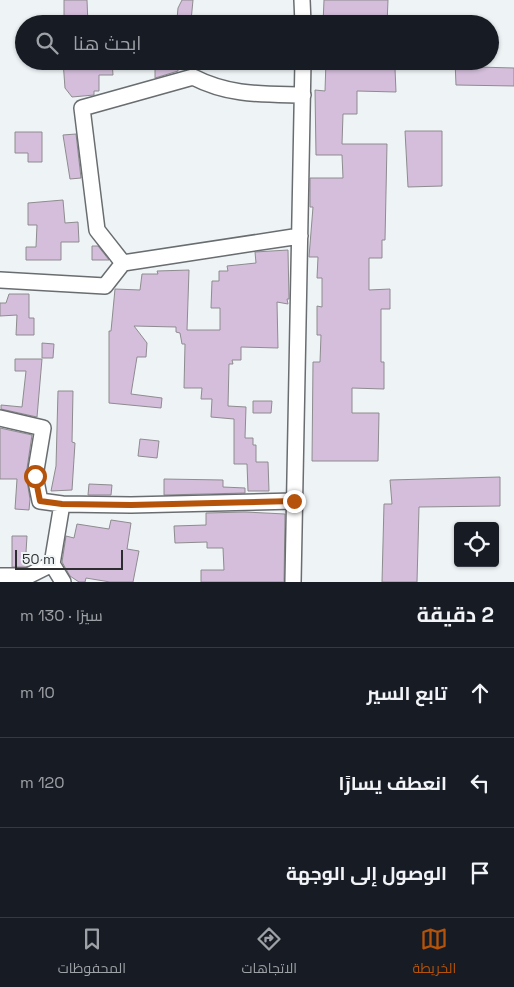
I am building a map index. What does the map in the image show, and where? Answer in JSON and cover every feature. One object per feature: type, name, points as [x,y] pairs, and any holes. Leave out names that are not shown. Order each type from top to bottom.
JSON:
[{"type":"street","points":[[302,0],[303,15]]},
{"type":"street","points":[[293,582],[303,70]]},
{"type":"street","points":[[123,263],[96,230],[82,108],[193,77],[210,86],[243,94],[303,95]]},
{"type":"street","points":[[0,280],[105,286],[123,263],[300,236]]},
{"type":"street","points":[[0,418],[43,428],[35,476],[40,501],[62,504],[131,505],[294,501]]},
{"type":"street","points":[[62,504],[52,564],[63,582]]},
{"type":"street","points":[[0,576],[28,576],[52,564]]},
{"type":"building","points":[[64,0],[87,0],[88,15],[64,15]]},
{"type":"building","points":[[182,0],[193,0],[192,15],[177,15]]},
{"type":"building","points":[[324,0],[388,0],[387,15],[323,15]]},
{"type":"building","points":[[514,68],[514,86],[456,85],[455,70]]},
{"type":"building","points":[[64,70],[113,70],[113,75],[99,75],[99,91],[94,91],[94,95],[72,97],[65,88]]},
{"type":"building","points":[[155,70],[178,70],[178,71],[155,78]]},
{"type":"building","points":[[326,70],[395,70],[396,92],[357,91],[357,114],[343,114],[342,144],[387,144],[385,240],[382,240],[382,258],[369,258],[369,290],[390,289],[390,309],[381,309],[381,362],[384,362],[384,389],[352,388],[352,413],[379,413],[378,461],[312,461],[313,362],[320,362],[321,335],[317,335],[317,306],[322,307],[322,278],[317,278],[318,257],[309,257],[313,207],[310,207],[310,178],[343,178],[342,155],[316,155],[315,90],[325,91]]},
{"type":"building","points":[[405,131],[442,131],[442,186],[408,187]]},
{"type":"building","points":[[15,132],[42,132],[42,162],[28,162],[28,153],[15,153]]},
{"type":"building","points":[[76,134],[81,178],[70,179],[63,135]]},
{"type":"building","points":[[63,200],[65,223],[78,222],[79,242],[61,242],[61,260],[26,260],[26,247],[36,247],[37,225],[28,225],[28,203]]},
{"type":"building","points":[[92,246],[98,246],[109,260],[92,260]]},
{"type":"building","points":[[288,250],[289,299],[287,299],[288,304],[277,302],[278,348],[241,347],[241,360],[232,360],[233,364],[229,364],[228,406],[246,407],[245,438],[253,438],[253,445],[256,445],[256,462],[268,462],[269,491],[248,491],[247,464],[234,464],[234,419],[211,417],[212,399],[201,399],[202,388],[184,388],[185,344],[182,344],[180,333],[176,332],[176,327],[134,326],[147,343],[146,357],[137,357],[131,394],[162,398],[161,408],[109,403],[109,331],[111,331],[115,289],[140,290],[142,274],[158,274],[157,271],[189,270],[187,330],[220,330],[220,308],[211,308],[212,281],[219,281],[219,271],[228,271],[227,266],[256,263],[255,252]]},
{"type":"building","points":[[9,294],[29,294],[29,318],[34,318],[34,335],[16,335],[17,315],[0,316],[0,303],[6,303]]},
{"type":"building","points":[[42,343],[54,344],[53,358],[42,358]]},
{"type":"building","points":[[15,359],[42,359],[37,417],[1,409],[1,405],[22,407],[26,371],[15,371]]},
{"type":"building","points":[[58,391],[73,391],[72,442],[75,443],[72,490],[51,491],[56,466]]},
{"type":"building","points":[[253,401],[272,401],[271,413],[253,413]]},
{"type":"building","points":[[0,428],[32,435],[26,475],[30,499],[29,510],[15,509],[17,479],[0,479]]},
{"type":"building","points":[[140,439],[159,441],[157,458],[138,456]]},
{"type":"building","points":[[500,477],[500,506],[419,507],[417,582],[382,582],[384,504],[392,504],[390,480]]},
{"type":"building","points":[[164,479],[223,480],[223,487],[245,488],[245,493],[164,495]]},
{"type":"building","points":[[89,484],[112,485],[111,495],[88,495]]},
{"type":"building","points":[[206,513],[285,514],[284,582],[201,582],[201,570],[224,570],[223,548],[207,548],[207,542],[175,543],[174,526],[206,525]]},
{"type":"building","points":[[111,520],[131,523],[127,549],[139,551],[133,582],[110,582],[86,578],[85,582],[79,582],[70,576],[62,562],[66,536],[74,538],[77,524],[109,529]]},
{"type":"building","points":[[12,536],[27,536],[26,552],[28,553],[28,566],[26,567],[12,567]]},
{"type":"route","points":[[35,476],[40,501],[62,504],[131,505],[294,501]]}]
